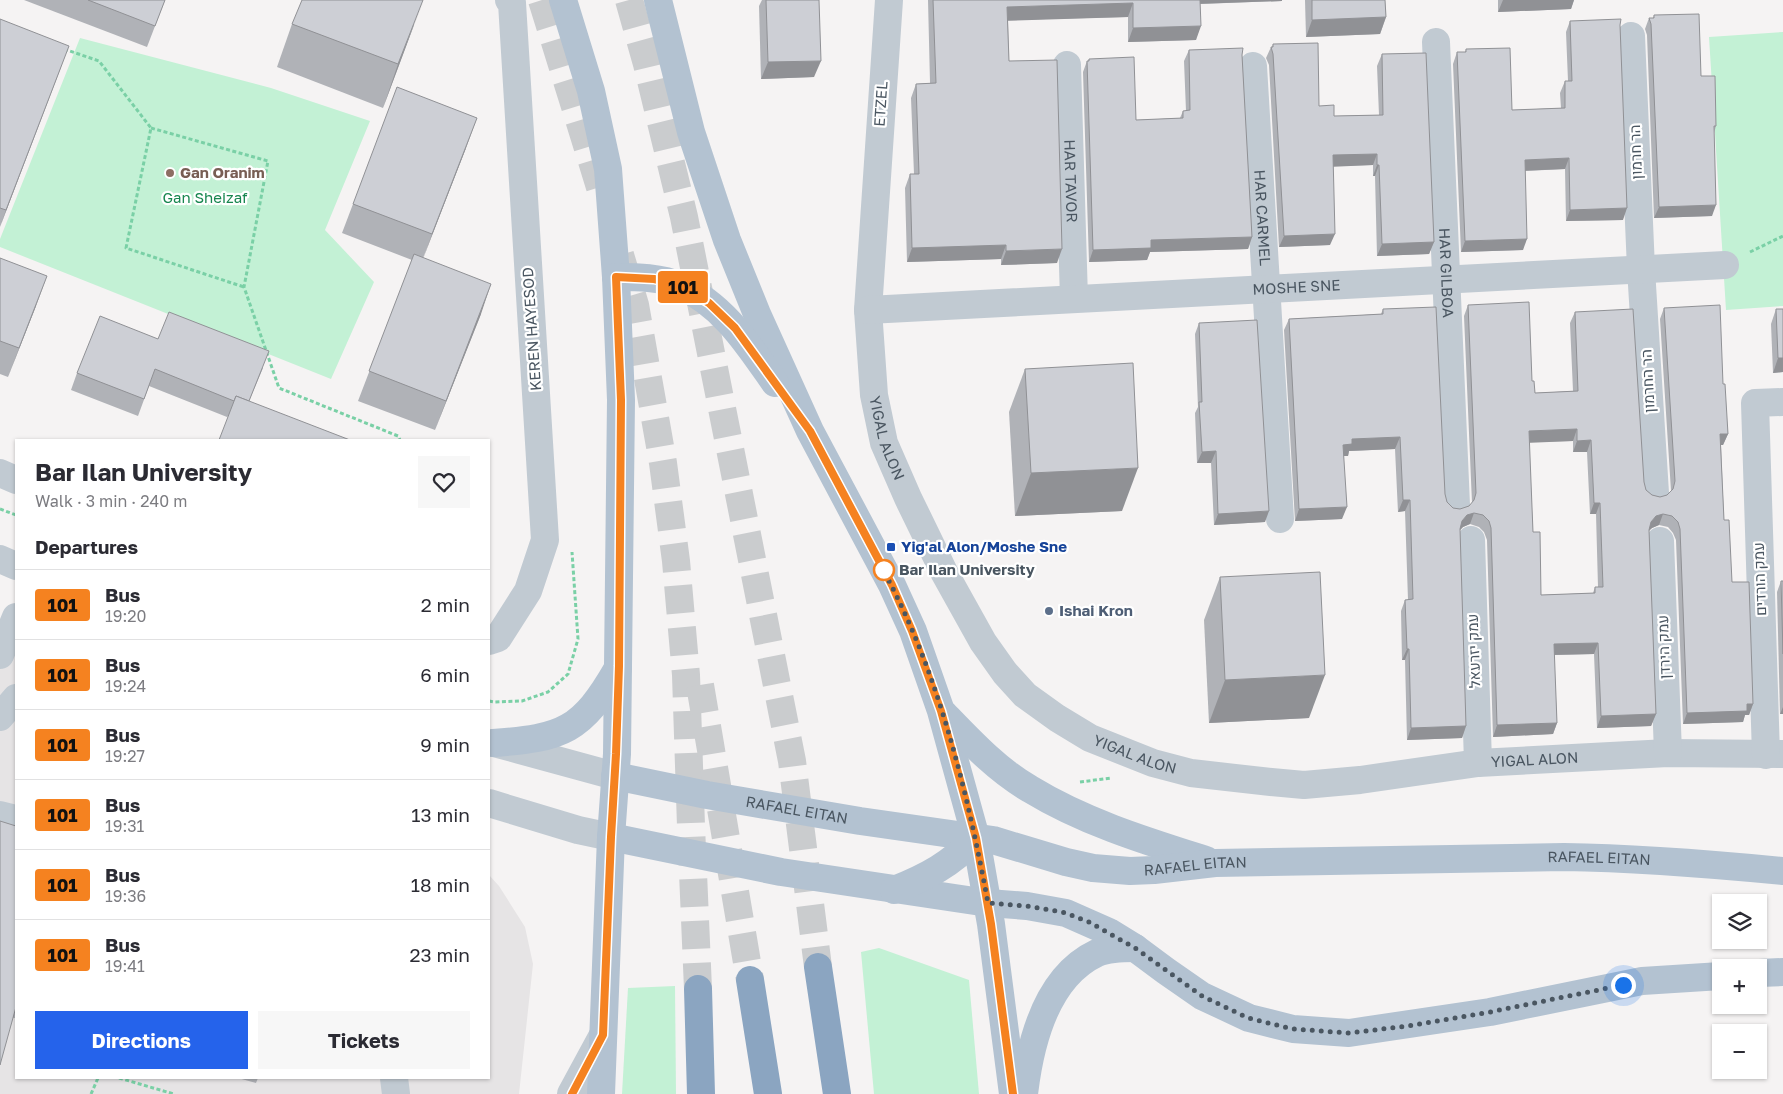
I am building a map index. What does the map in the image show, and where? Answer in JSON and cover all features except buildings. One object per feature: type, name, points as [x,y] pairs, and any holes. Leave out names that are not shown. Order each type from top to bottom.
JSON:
[{"type":"highway","points":[[818,967],[837,1094]]},
{"type":"highway","points":[[750,980],[768,1094]]},
{"type":"highway","points":[[698,989],[701,1094]]},
{"type":"main road","points":[[563,0],[591,91],[608,169],[616,277],[621,400],[619,666],[601,1094]]},
{"type":"main road","points":[[658,0],[691,132],[727,240],[810,431],[892,585],[912,631],[941,711],[976,838],[988,903],[1013,1094]]},
{"type":"main road","points":[[616,277],[654,279],[680,285],[709,303],[735,328],[810,431]]},
{"type":"main road","points":[[491,742],[528,741],[550,736],[569,728],[587,713],[603,695],[619,666]]},
{"type":"main road","points":[[941,711],[974,745],[1010,776],[1029,789],[1064,808],[1113,829],[1215,863]]},
{"type":"main road","name":"RAFAEL EITAN","points":[[615,776],[804,812],[1008,844],[1066,862],[1093,868],[1130,871],[1215,863],[1564,857],[1685,862],[1783,871]]},
{"type":"main road","points":[[611,837],[781,872],[894,890],[988,903],[1027,906],[1066,913],[1109,932],[1135,948],[1202,996],[1248,1018],[1293,1029],[1349,1033],[1408,1026],[1490,1012],[1642,981],[1712,977]]},
{"type":"main road","points":[[894,890],[943,866],[960,854],[976,838]]},
{"type":"main road","points":[[1024,1094],[1033,1042],[1057,988],[1072,971],[1099,952],[1135,948]]},
{"type":"main road","points":[[1767,973],[1783,972]]},
{"type":"street","name":"KEREN HAYESOD","points":[[490,641],[498,638],[528,592],[545,540],[512,3],[509,0]]},
{"type":"street","name":"ETZEL","points":[[874,208],[889,0]]},
{"type":"street","name":"הר חרמון","points":[[1631,36],[1642,269]]},
{"type":"street","name":"HAR GILBOA","points":[[1436,42],[1456,505]]},
{"type":"street","name":"HAR TAVOR","points":[[1067,64],[1074,299]]},
{"type":"street","name":"HAR CARMEL","points":[[1253,66],[1280,519]]},
{"type":"street","name":"YIGAL ALON","points":[[874,208],[868,310],[874,395],[884,443],[940,564],[983,642],[1025,695],[1090,738],[1132,755],[1173,768],[1213,776],[1304,785],[1360,780],[1478,763],[1668,753],[1775,754]]},
{"type":"street","name":"MOSHE SNE","points":[[868,310],[1725,265]]},
{"type":"street","name":"הר החרמון","points":[[1642,269],[1655,493]]},
{"type":"street","name":"עמק הורדים","points":[[1775,754],[1755,403],[1783,402]]},
{"type":"street","points":[[0,474],[15,480]]},
{"type":"street","name":"עמק יזרעאל","points":[[1471,540],[1478,763]]},
{"type":"street","name":"עמק הירדן","points":[[1660,541],[1668,753]]},
{"type":"street","points":[[0,559],[15,566]]},
{"type":"street","points":[[0,655],[12,616]]},
{"type":"street","points":[[0,717],[15,699]]},
{"type":"street","points":[[491,742],[615,776]]},
{"type":"street","points":[[490,803],[578,830],[611,837]]},
{"type":"street","points":[[0,815],[15,819]]},
{"type":"street","points":[[572,1094],[603,1035]]},
{"type":"street","points":[[394,1079],[396,1094]]},
{"type":"path","points":[[63,49],[99,61],[151,128],[268,162],[244,287],[279,388],[398,436],[400,439]]},
{"type":"path","points":[[151,128],[126,248],[244,287]]},
{"type":"path","points":[[1725,265],[1783,236]]},
{"type":"path","points":[[0,509],[15,515]]},
{"type":"path","points":[[490,700],[494,702]]},
{"type":"path","points":[[1077,782],[1116,777]]},
{"type":"path","points":[[91,1094],[98,1079]]},
{"type":"path","points":[[122,1079],[174,1094]]},
{"type":"shaded area","points":[[0,630],[15,637],[15,1079],[490,1079],[490,876],[499,886],[525,927],[533,964],[519,1094],[0,1094]]},
{"type":"green space","points":[[1783,32],[1783,306],[1726,310],[1709,37]]},
{"type":"green space","name":"Gan Sheizaf","points":[[80,38],[271,88],[370,121],[325,230],[374,282],[331,379],[0,247],[0,239]]},
{"type":"green space","points":[[879,948],[969,980],[979,1094],[874,1094],[861,952]]},
{"type":"green space","points":[[675,986],[676,1094],[622,1094],[628,988]]},
{"type":"tunnel","points":[[542,0],[600,187]]},
{"type":"tunnel","points":[[629,0],[647,64],[684,217],[792,761],[818,967]]},
{"type":"tunnel","points":[[620,255],[635,305],[663,463],[676,561],[686,675],[698,989]]},
{"type":"tunnel","points":[[700,685],[750,980]]},
{"type":"bus line","name":"101","points":[[572,1094],[603,1035],[619,666],[621,400],[616,277],[654,279],[680,285],[709,303],[735,328],[810,431],[892,585],[912,631],[941,711],[976,838],[988,903],[1013,1094]]},
{"type":"place","name":"Gan Oranim","points":[[170,173]]},
{"type":"place","name":"Yig'al Alon/Moshe Sne","points":[[891,547]]},
{"type":"place","name":"Bar Ilan University","points":[[884,570]]},
{"type":"place","name":"Ishai Kron","points":[[1049,611]]},
{"type":"route","points":[[884,570],[882,568],[892,585],[912,631],[941,711],[976,838],[988,903],[1045,909],[1066,913],[1089,922],[1135,948],[1202,996],[1248,1018],[1293,1029],[1349,1033],[1408,1026],[1490,1012],[1623,985]]}]
